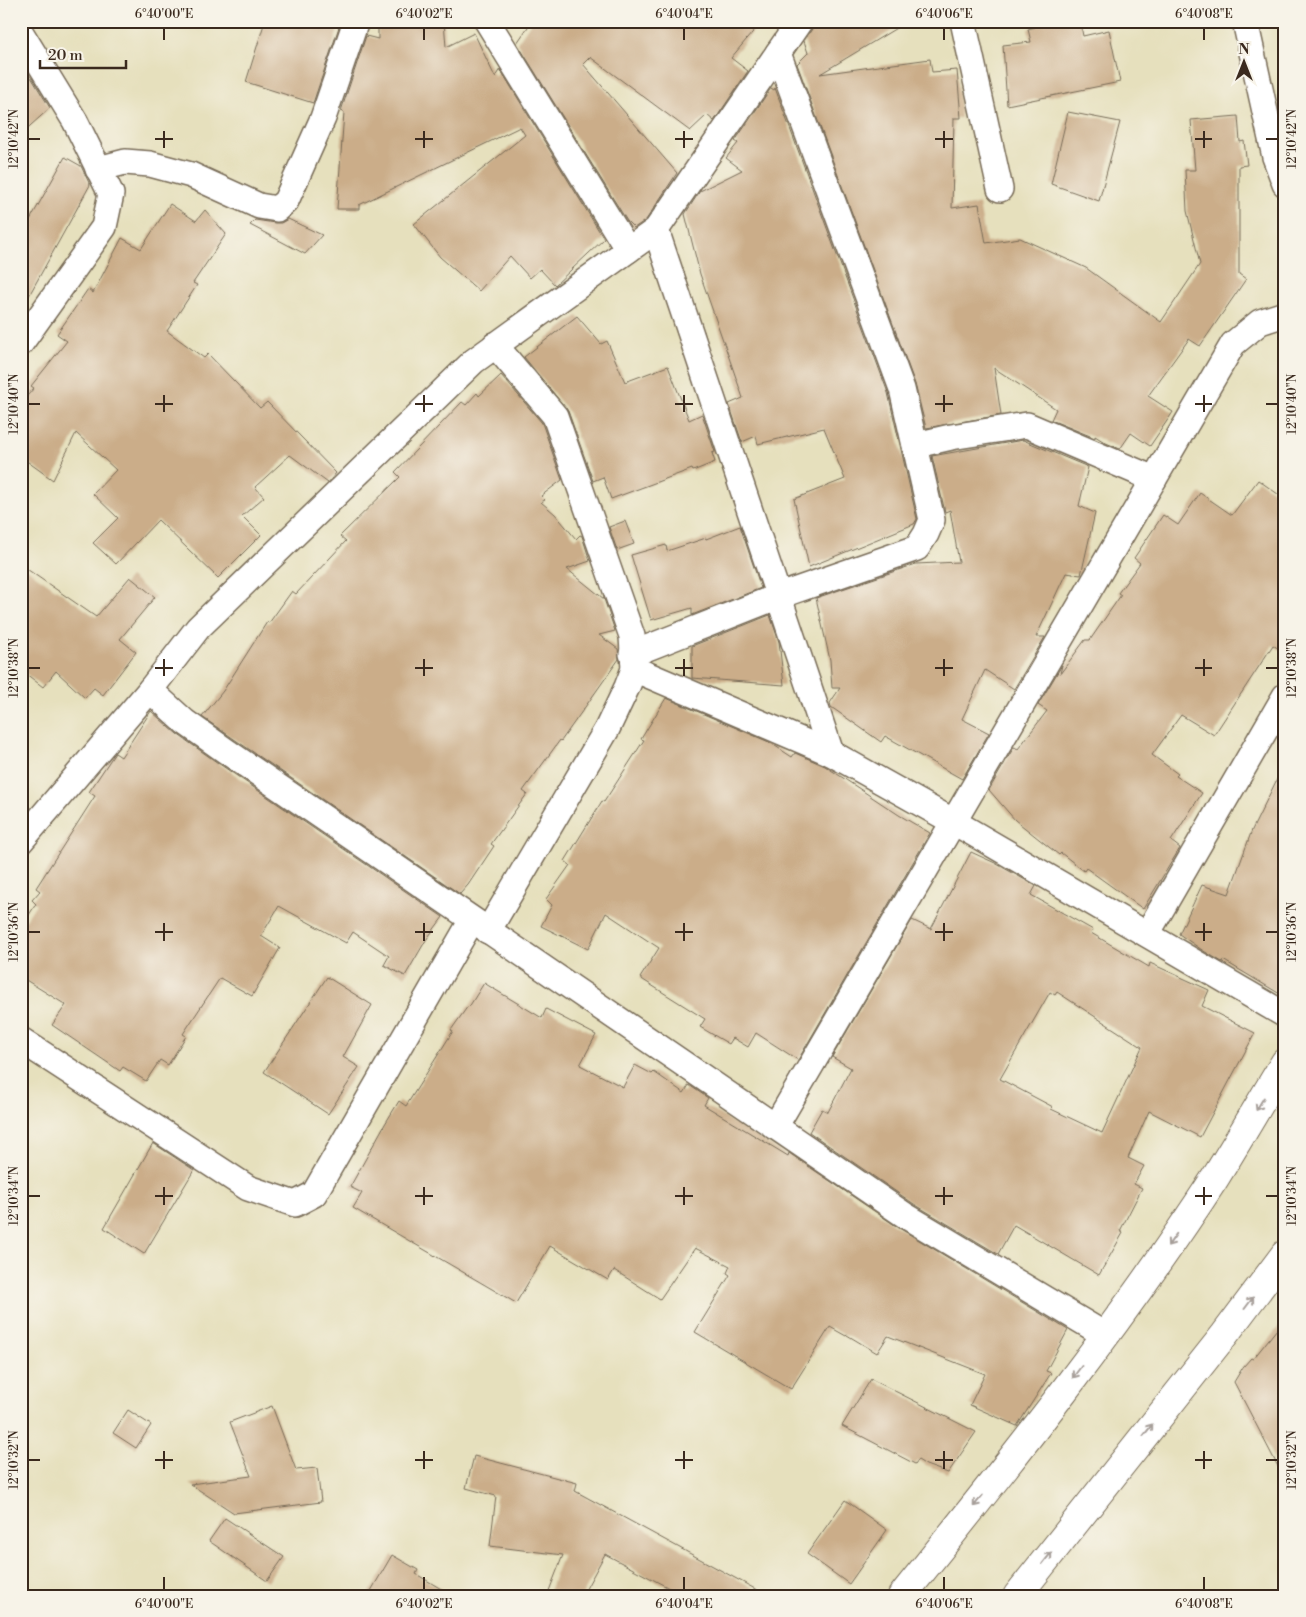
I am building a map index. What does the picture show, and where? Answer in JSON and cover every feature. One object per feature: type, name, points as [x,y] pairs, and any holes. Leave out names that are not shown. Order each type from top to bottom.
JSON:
[{"type":"street","points":[[98,168],[126,162],[150,164],[190,175],[259,206],[277,209],[286,201],[323,118],[356,21]]},
{"type":"street","points":[[487,21],[628,250]]},
{"type":"street","points":[[21,840],[150,690],[198,628],[474,361],[656,230],[800,21]]},
{"type":"street","points":[[963,21],[1000,190]]},
{"type":"street","points":[[1245,21],[1275,157],[1285,184]]},
{"type":"street","points":[[21,33],[74,121],[111,194],[104,226],[21,343]]},
{"type":"street","points":[[633,661],[778,596],[916,548],[926,534],[932,520],[902,389],[778,53]]},
{"type":"street","points":[[656,230],[831,753]]},
{"type":"street","points":[[775,1127],[1233,344],[1260,322],[1285,314]]},
{"type":"street","points":[[21,1040],[248,1188],[295,1204],[314,1194],[480,926],[607,729],[627,687],[633,661],[632,636],[555,416],[495,345]]},
{"type":"street","points":[[916,445],[951,437],[1027,425],[1154,478]]},
{"type":"street","points":[[633,661],[831,753],[954,822],[1285,1015]]},
{"type":"street","points":[[150,690],[185,722],[212,742],[906,1216],[1105,1335]]},
{"type":"street","points":[[1147,934],[1285,696]]},
{"type":"street","points":[[902,1596],[1015,1456],[1105,1335],[1215,1178],[1285,1062]]},
{"type":"street","points":[[1017,1596],[1225,1334],[1285,1254]]},
{"type":"building","points":[[265,21],[318,21],[339,27],[313,103],[246,82]]},
{"type":"building","points":[[378,21],[444,21],[446,47],[474,33],[495,77],[500,69],[604,239],[555,285],[540,269],[530,278],[510,256],[479,291],[440,257],[414,224],[525,135],[520,127],[359,205],[359,209],[337,209],[344,112],[341,111],[366,36],[378,39]]},
{"type":"building","points":[[532,21],[762,21],[731,58],[748,71],[714,121],[707,115],[690,131],[590,57],[583,64],[677,173],[646,220],[634,228],[627,221],[517,43]]},
{"type":"building","points":[[814,21],[908,21],[820,74],[930,59],[932,72],[957,70],[961,118],[954,118],[952,208],[979,204],[986,243],[1020,238],[1086,268],[1161,322],[1200,264],[1187,211],[1185,170],[1195,170],[1191,120],[1238,116],[1240,142],[1244,141],[1247,165],[1239,166],[1239,274],[1246,279],[1200,346],[1189,339],[1148,396],[1173,412],[1150,446],[1131,433],[1120,449],[1095,436],[1095,438],[1051,420],[1056,409],[994,368],[1001,415],[926,428],[915,384],[797,64],[808,53],[804,41],[812,29]]},
{"type":"building","points":[[1034,21],[1080,21],[1083,36],[1109,30],[1120,82],[1007,105],[1003,45],[1031,42],[1028,29],[1035,27]]},
{"type":"building","points":[[21,61],[50,108],[21,134]]},
{"type":"building","points":[[771,88],[774,90],[775,88],[888,393],[917,519],[914,524],[809,567],[794,499],[845,479],[824,428],[758,444],[756,436],[742,442],[729,404],[743,398],[700,274],[685,214],[700,191],[742,170],[726,158],[738,143],[735,141]]},
{"type":"building","points":[[1068,112],[1120,122],[1099,201],[1051,184]]},
{"type":"building","points":[[65,157],[81,166],[90,185],[21,310],[21,236]]},
{"type":"building","points":[[170,204],[196,221],[205,210],[226,234],[193,283],[197,285],[167,331],[204,358],[208,354],[260,408],[267,402],[336,473],[328,483],[290,455],[255,487],[264,497],[242,516],[261,535],[218,578],[158,520],[116,564],[93,543],[118,518],[93,494],[116,470],[76,433],[53,480],[21,457],[21,403],[34,388],[31,386],[67,341],[57,334],[88,289],[93,293],[122,238],[141,249]]},
{"type":"building","points":[[288,219],[322,235],[305,254],[250,225],[255,220],[281,223]]},
{"type":"building","points":[[577,316],[601,344],[607,341],[625,382],[668,366],[689,420],[702,414],[715,452],[712,453],[715,462],[611,499],[603,477],[593,481],[568,411],[524,357]]},
{"type":"building","points":[[501,375],[542,423],[562,480],[541,496],[545,500],[541,502],[555,514],[576,539],[580,535],[582,536],[590,561],[567,569],[604,599],[615,631],[599,635],[618,649],[619,659],[523,791],[527,794],[491,844],[494,846],[460,894],[202,717],[223,691],[267,622],[269,623],[292,591],[296,594],[346,541],[340,536],[400,477],[395,472],[462,402],[466,405],[477,393],[479,396]]},
{"type":"building","points":[[1023,440],[1088,467],[1079,506],[1095,513],[1081,575],[1066,573],[1036,637],[1045,637],[1014,689],[985,670],[962,719],[989,733],[962,779],[885,736],[881,742],[831,707],[830,703],[840,688],[832,688],[830,660],[816,598],[916,564],[959,562],[950,510],[945,512],[932,456]]},
{"type":"building","points":[[1258,480],[1285,499],[1285,653],[1273,645],[1214,735],[1181,715],[1152,755],[1178,774],[1176,776],[1202,793],[1171,841],[1180,848],[1143,909],[1086,868],[1084,871],[1061,853],[1059,855],[1015,820],[989,790],[1014,747],[1018,749],[1047,711],[1038,705],[1062,665],[1060,674],[1085,640],[1090,640],[1121,595],[1118,593],[1140,563],[1134,558],[1163,515],[1178,525],[1200,493],[1232,515]]},
{"type":"building","points":[[625,521],[634,544],[617,550],[609,527]]},
{"type":"building","points":[[740,526],[761,588],[692,615],[692,608],[651,620],[631,555],[666,545],[667,551]]},
{"type":"building","points":[[21,565],[96,617],[130,577],[155,597],[120,639],[136,652],[103,695],[94,688],[85,698],[56,671],[43,687],[21,670]]},
{"type":"building","points":[[770,615],[779,642],[784,685],[692,678],[692,646]]},
{"type":"building","points":[[666,698],[769,742],[792,757],[795,753],[825,766],[899,815],[930,833],[798,1060],[756,1033],[748,1047],[733,1038],[729,1044],[700,1027],[705,1019],[640,978],[659,948],[606,913],[588,949],[541,926],[552,905],[546,899],[570,865],[565,861],[602,801],[604,802],[644,740],[641,739]]},
{"type":"building","points":[[151,711],[177,734],[218,763],[443,917],[426,940],[405,976],[384,965],[389,956],[353,932],[346,943],[279,906],[261,936],[280,948],[252,996],[220,978],[183,1034],[186,1036],[168,1065],[160,1060],[146,1081],[123,1067],[120,1071],[52,1025],[66,1005],[21,977],[21,927],[36,904],[32,900],[40,891],[36,888],[95,796],[89,792],[115,753],[121,757]]},
{"type":"building","points":[[1285,763],[1285,997],[1223,960],[1222,962],[1179,934],[1202,885],[1229,894],[1252,830]]},
{"type":"building","points":[[971,852],[1036,886],[1031,895],[1093,930],[1091,933],[1149,967],[1150,963],[1209,990],[1202,1006],[1255,1033],[1200,1137],[1149,1111],[1128,1158],[1144,1166],[1134,1184],[1142,1188],[1120,1231],[1123,1233],[1099,1275],[1014,1225],[998,1254],[914,1204],[809,1132],[822,1109],[828,1112],[851,1068],[832,1057],[912,920],[931,929]],"holes":[[[1050,992],[1055,995],[1057,992],[1142,1047],[1102,1133],[1051,1109],[1053,1107],[1000,1079]]]},
{"type":"building","points":[[327,977],[372,1005],[343,1057],[359,1067],[328,1114],[264,1072]]},
{"type":"building","points":[[484,983],[542,1018],[546,1009],[596,1035],[580,1065],[623,1087],[635,1065],[652,1074],[654,1072],[684,1093],[689,1085],[708,1098],[704,1105],[788,1156],[789,1153],[899,1228],[1068,1330],[1046,1371],[1051,1373],[1017,1426],[970,1405],[985,1374],[888,1336],[877,1353],[830,1327],[791,1389],[695,1332],[730,1275],[727,1273],[730,1266],[695,1248],[660,1299],[614,1270],[608,1280],[550,1246],[516,1303],[353,1208],[362,1193],[350,1187],[385,1124],[399,1101],[406,1106],[453,1031],[451,1030],[469,1007]]},
{"type":"building","points":[[153,1143],[194,1170],[144,1254],[104,1228]]},
{"type":"building","points":[[1285,1319],[1285,1480],[1234,1382],[1243,1367],[1251,1358],[1253,1359]]},
{"type":"building","points":[[871,1379],[976,1432],[948,1473],[918,1460],[915,1464],[842,1426]]},
{"type":"building","points":[[272,1406],[296,1470],[317,1468],[321,1502],[234,1513],[190,1484],[251,1476],[230,1422]]},
{"type":"building","points":[[128,1410],[151,1425],[136,1448],[113,1433]]},
{"type":"building","points":[[474,1456],[577,1483],[575,1491],[768,1596],[684,1596],[605,1554],[582,1596],[547,1596],[563,1555],[490,1546],[496,1496],[466,1488]]},
{"type":"building","points":[[845,1500],[887,1530],[849,1584],[807,1554]]},
{"type":"building","points":[[225,1518],[284,1557],[267,1581],[209,1541]]},
{"type":"building","points":[[392,1555],[418,1570],[416,1574],[453,1596],[368,1596]]}]
